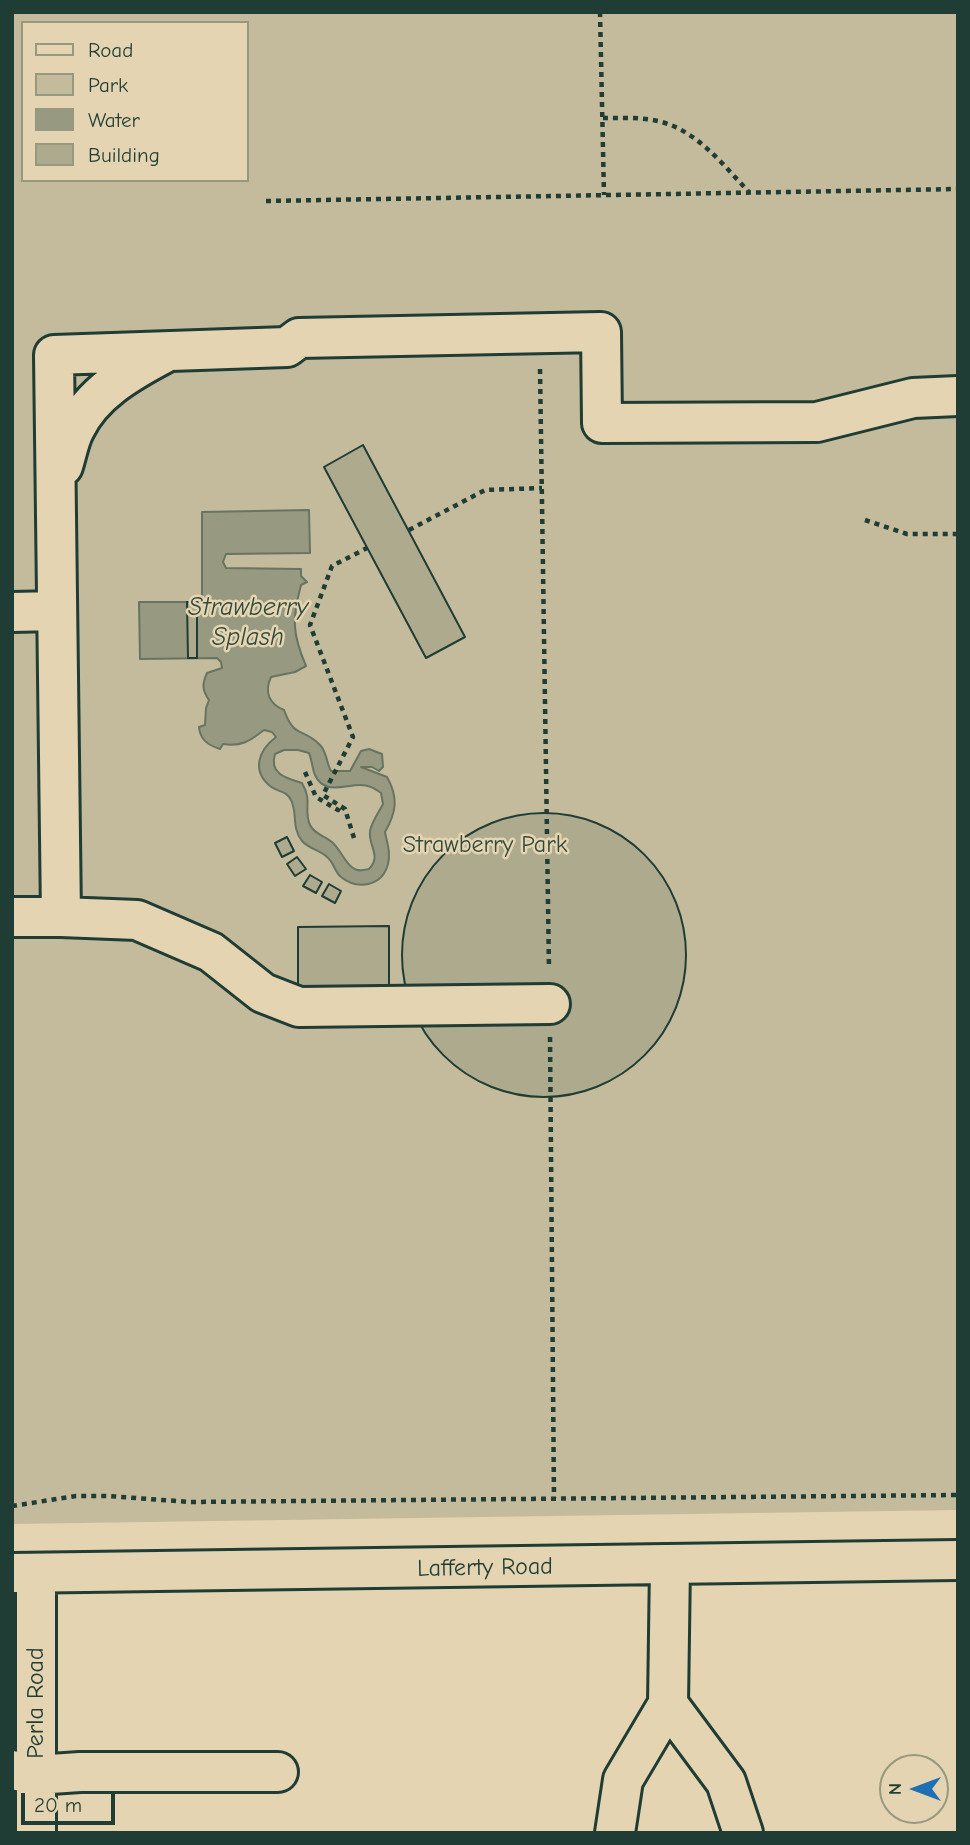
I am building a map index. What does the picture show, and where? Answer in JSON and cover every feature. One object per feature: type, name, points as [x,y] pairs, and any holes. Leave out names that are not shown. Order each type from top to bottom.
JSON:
[{"type":"street","points":[[61,917],[54,355],[287,347],[299,338],[601,332],[602,423],[817,422],[913,398],[958,397]]},
{"type":"street","points":[[56,488],[75,429],[89,407],[112,384],[169,351]]},
{"type":"street","points":[[12,612],[56,611]]},
{"type":"street","points":[[12,917],[137,920],[211,952],[263,993],[299,1007],[550,1004]]},
{"type":"street","name":"Lafferty Road","points":[[24,1573],[958,1560]]},
{"type":"street","points":[[615,1833],[623,1780],[668,1704],[670,1565]]},
{"type":"street","name":"Perla Road","points":[[24,1573],[24,1772],[36,1833]]},
{"type":"street","points":[[668,1704],[726,1782],[743,1833]]},
{"type":"street","points":[[24,1772],[278,1772]]},
{"type":"path","points":[[600,12],[604,195]]},
{"type":"path","points":[[603,118],[641,119],[678,128],[703,146],[750,193]]},
{"type":"path","points":[[266,201],[958,189]]},
{"type":"path","points":[[540,332],[554,1498]]},
{"type":"path","points":[[409,530],[485,490],[542,488]]},
{"type":"path","points":[[865,520],[906,534],[958,534]]},
{"type":"path","points":[[354,838],[345,809],[323,795],[353,737],[310,625],[332,566],[368,548]]},
{"type":"path","points":[[304,772],[316,797],[338,810],[339,804]]},
{"type":"path","points":[[12,1506],[76,1496],[190,1502],[958,1495]]},
{"type":"green space","name":"Strawberry Park","points":[[12,12],[958,12],[958,1510],[12,1524]]},
{"type":"water","name":"Strawberry Splash","points":[[309,510],[310,553],[226,554],[223,562],[226,568],[301,569],[301,576],[307,582],[301,585],[295,626],[306,666],[295,672],[271,677],[269,697],[284,710],[296,730],[322,748],[331,771],[350,771],[361,751],[369,749],[382,754],[383,767],[379,771],[372,767],[361,767],[387,777],[395,799],[394,812],[385,832],[389,852],[388,864],[385,872],[375,882],[361,885],[347,881],[339,875],[326,856],[302,841],[297,831],[291,800],[287,794],[264,780],[259,767],[265,748],[276,737],[272,732],[264,730],[245,742],[223,744],[220,749],[203,739],[199,727],[205,725],[209,700],[204,684],[207,673],[222,668],[217,658],[140,659],[139,602],[202,602],[202,512]],"holes":[[[284,750],[309,753],[315,775],[324,785],[335,788],[363,785],[381,793],[383,804],[370,831],[375,855],[369,869],[353,868],[332,842],[314,831],[308,819],[307,795],[302,783],[280,774],[274,766],[275,754]]]},
{"type":"building","points":[[363,445],[465,637],[426,658],[324,467]]},
{"type":"building","points":[[187,602],[197,602],[197,658],[188,658]]},
{"type":"building","points":[[544,813],[585,819],[611,830],[634,845],[654,865],[669,888],[680,914],[686,955],[680,996],[669,1022],[654,1045],[634,1065],[611,1080],[585,1091],[544,1097],[503,1091],[477,1080],[454,1065],[434,1045],[419,1022],[408,996],[402,955],[408,914],[419,888],[434,865],[454,845],[477,830],[503,819]]},
{"type":"building","points":[[287,837],[294,851],[282,857],[275,843]]},
{"type":"building","points":[[297,857],[306,869],[295,876],[287,864]]},
{"type":"building","points":[[310,875],[322,882],[316,893],[303,886]]},
{"type":"building","points":[[329,884],[341,891],[335,903],[322,896]]},
{"type":"building","points":[[389,926],[389,988],[298,989],[298,927]]}]
